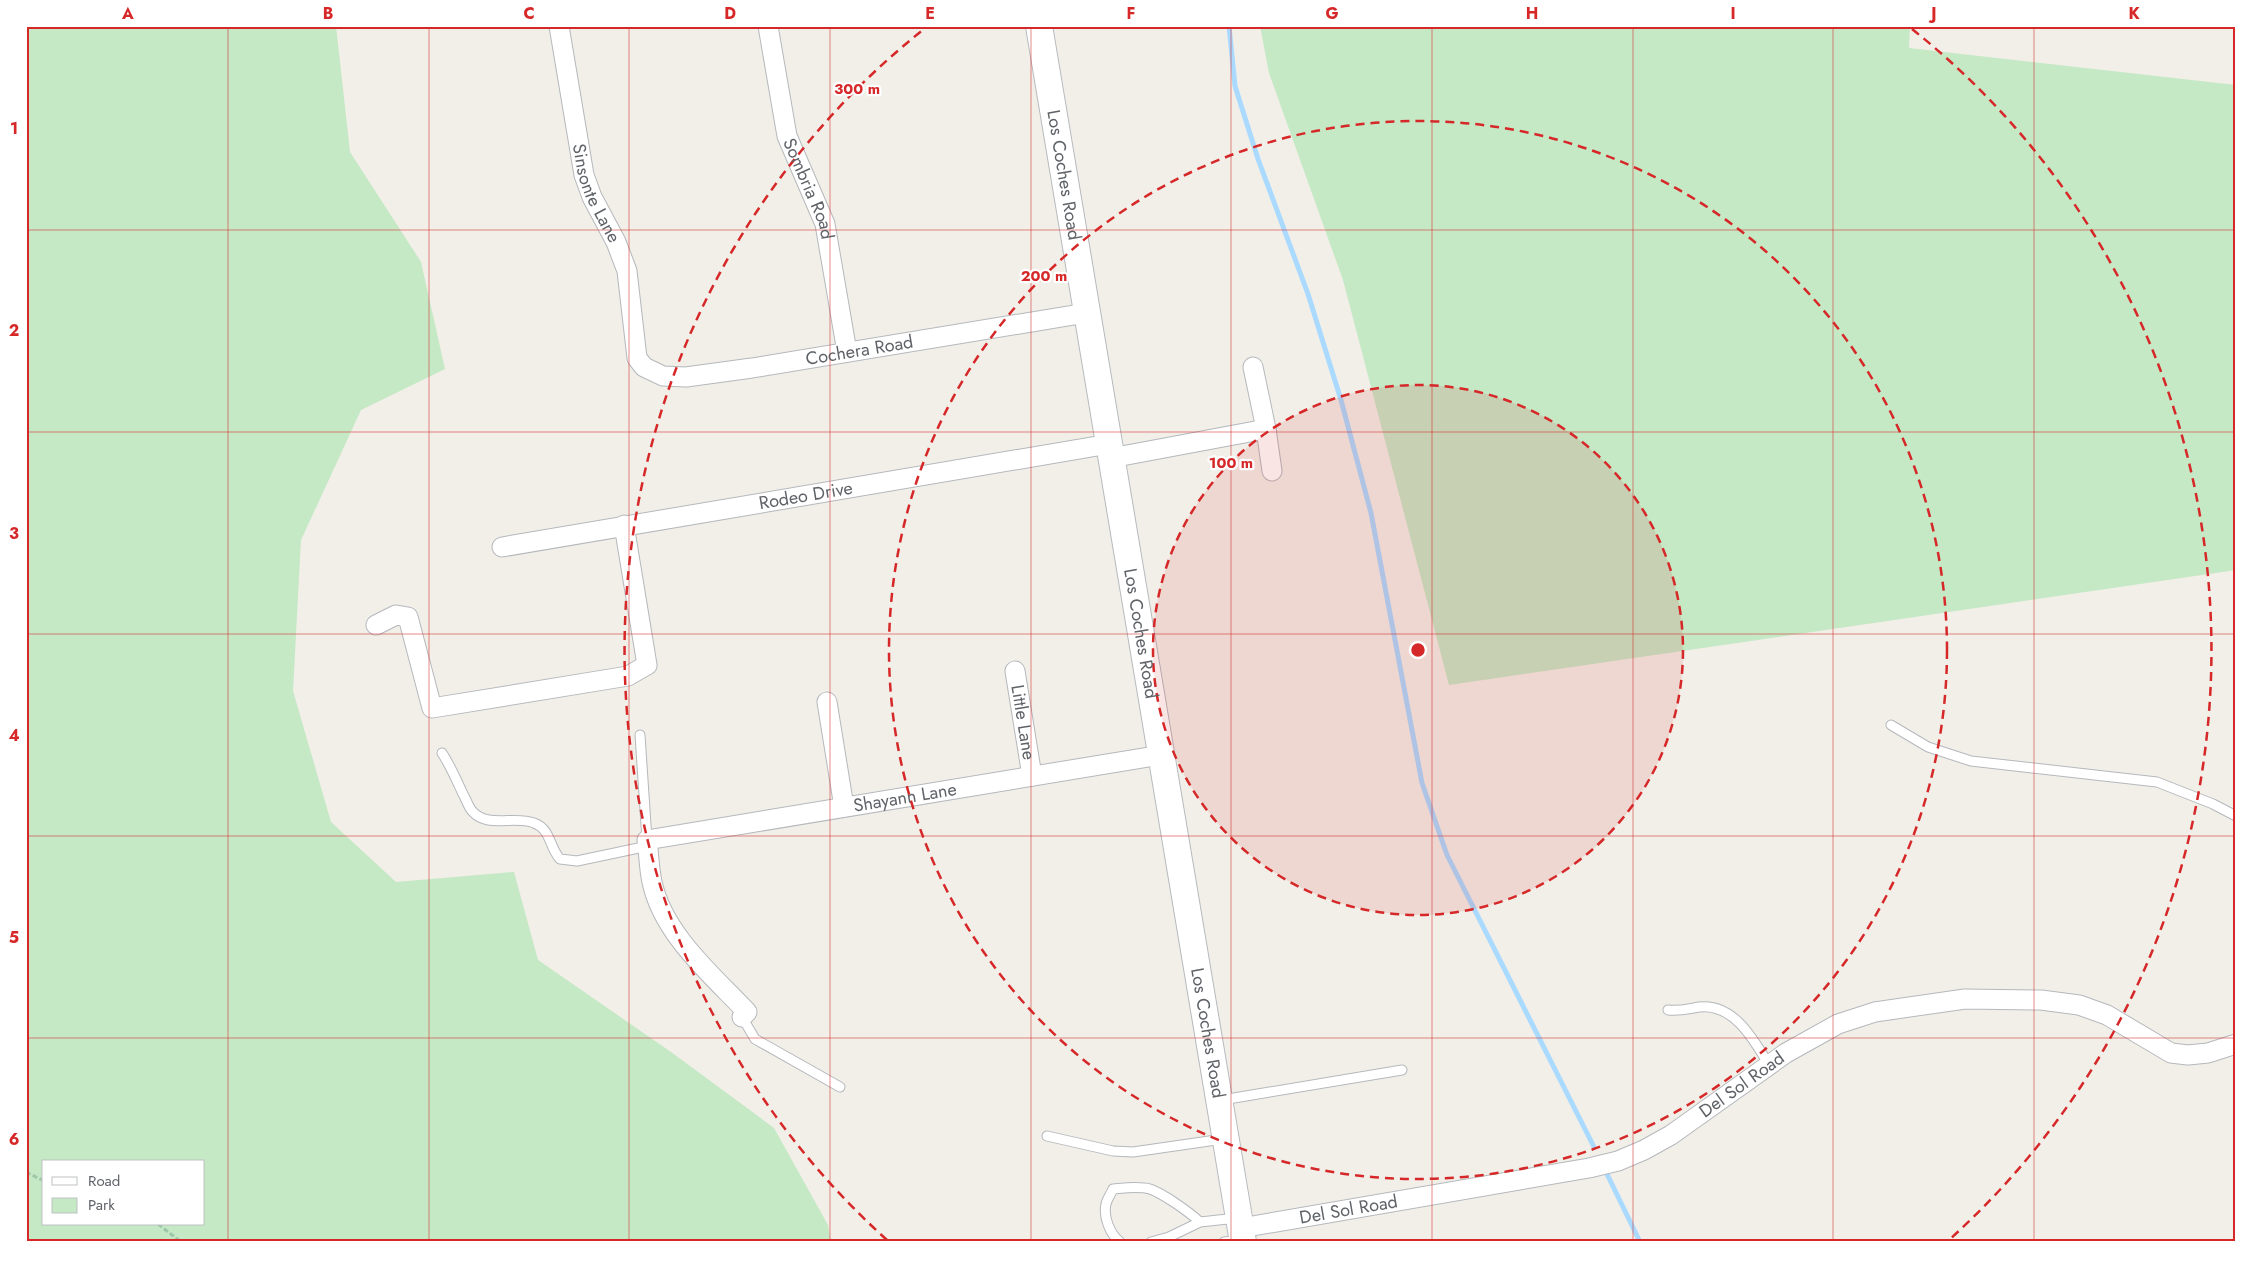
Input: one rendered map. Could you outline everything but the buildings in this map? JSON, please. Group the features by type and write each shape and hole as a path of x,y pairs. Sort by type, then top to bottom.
{"main road":[{"name":"Los Coches Road","path":"1039,26 1220,1100 1238,1234"}],"street":[{"name":"Sinsonte Lane","path":"559,26 581,162 587,186 616,242 625,266 629,282 637,358"},
{"name":"Sombria Road","path":"768,26 787,136 825,224 847,352"},
{"name":"Cochera Road","path":"637,358 650,371 678,378 752,368 1086,313"},
{"path":"1253,367 1266,429 1272,471"},
{"name":"Rodeo Drive","path":"502,547 624,525 1266,429"},
{"path":"376,626 396,615 408,617 432,708 628,676 647,665 624,525"},
{"name":"Little Lane","path":"1014,671 1032,776"},
{"path":"827,702 844,806"},
{"name":"Shayann Lane","path":"648,843 844,806 1161,756"},
{"path":"648,843 652,883 666,917 687,948 747,1012 742,1018"},
{"name":"Del Sol Road","path":"1238,1234 1618,1161 1671,1135 1769,1065 1812,1038 1856,1017 1917,1005 1965,999 2041,1000 2079,1005 2121,1021 2171,1053 2188,1055 2208,1053 2236,1044"}],"lane":[{"path":"1891,725 1928,748 1970,761 2157,782 2213,804 2236,816"},
{"path":"442,753 449,763 471,810 489,821 516,820 535,823 548,832 555,853 560,859 577,861 648,843 640,735"},
{"path":"1668,1010 1686,1011 1699,1007 1713,1008 1726,1014 1739,1022 1751,1036 1769,1065"},
{"path":"742,1018 755,1039 840,1087"},
{"path":"1220,1100 1402,1070"},
{"path":"1047,1136 1114,1152 1133,1152 1226,1138"},
{"path":"1120,1242 1115,1238 1106,1221 1106,1205 1113,1189 1133,1187 1150,1189 1187,1210 1200,1222 1238,1234"},
{"path":"1151,1242 1169,1237 1200,1222"}],"path":[{"path":"26,1172 42,1180"},
{"path":"161,1226 181,1242"}],"green space":[{"path":"26,26 336,26 350,152 421,262 445,369 361,410 301,540 293,691 331,822 396,882 514,872 538,960 671,1052 774,1128 828,1225 831,1242 26,1242"},
{"path":"1260,26 1910,26 1909,48 2236,85 2236,570 1449,685 1343,280 1269,73"}],"waterway":[{"path":"1229,26 1235,86 1258,159 1308,294 1341,400 1371,513 1422,783 1447,855 1594,1147"},
{"path":"1607,1174 1640,1242"}]}
